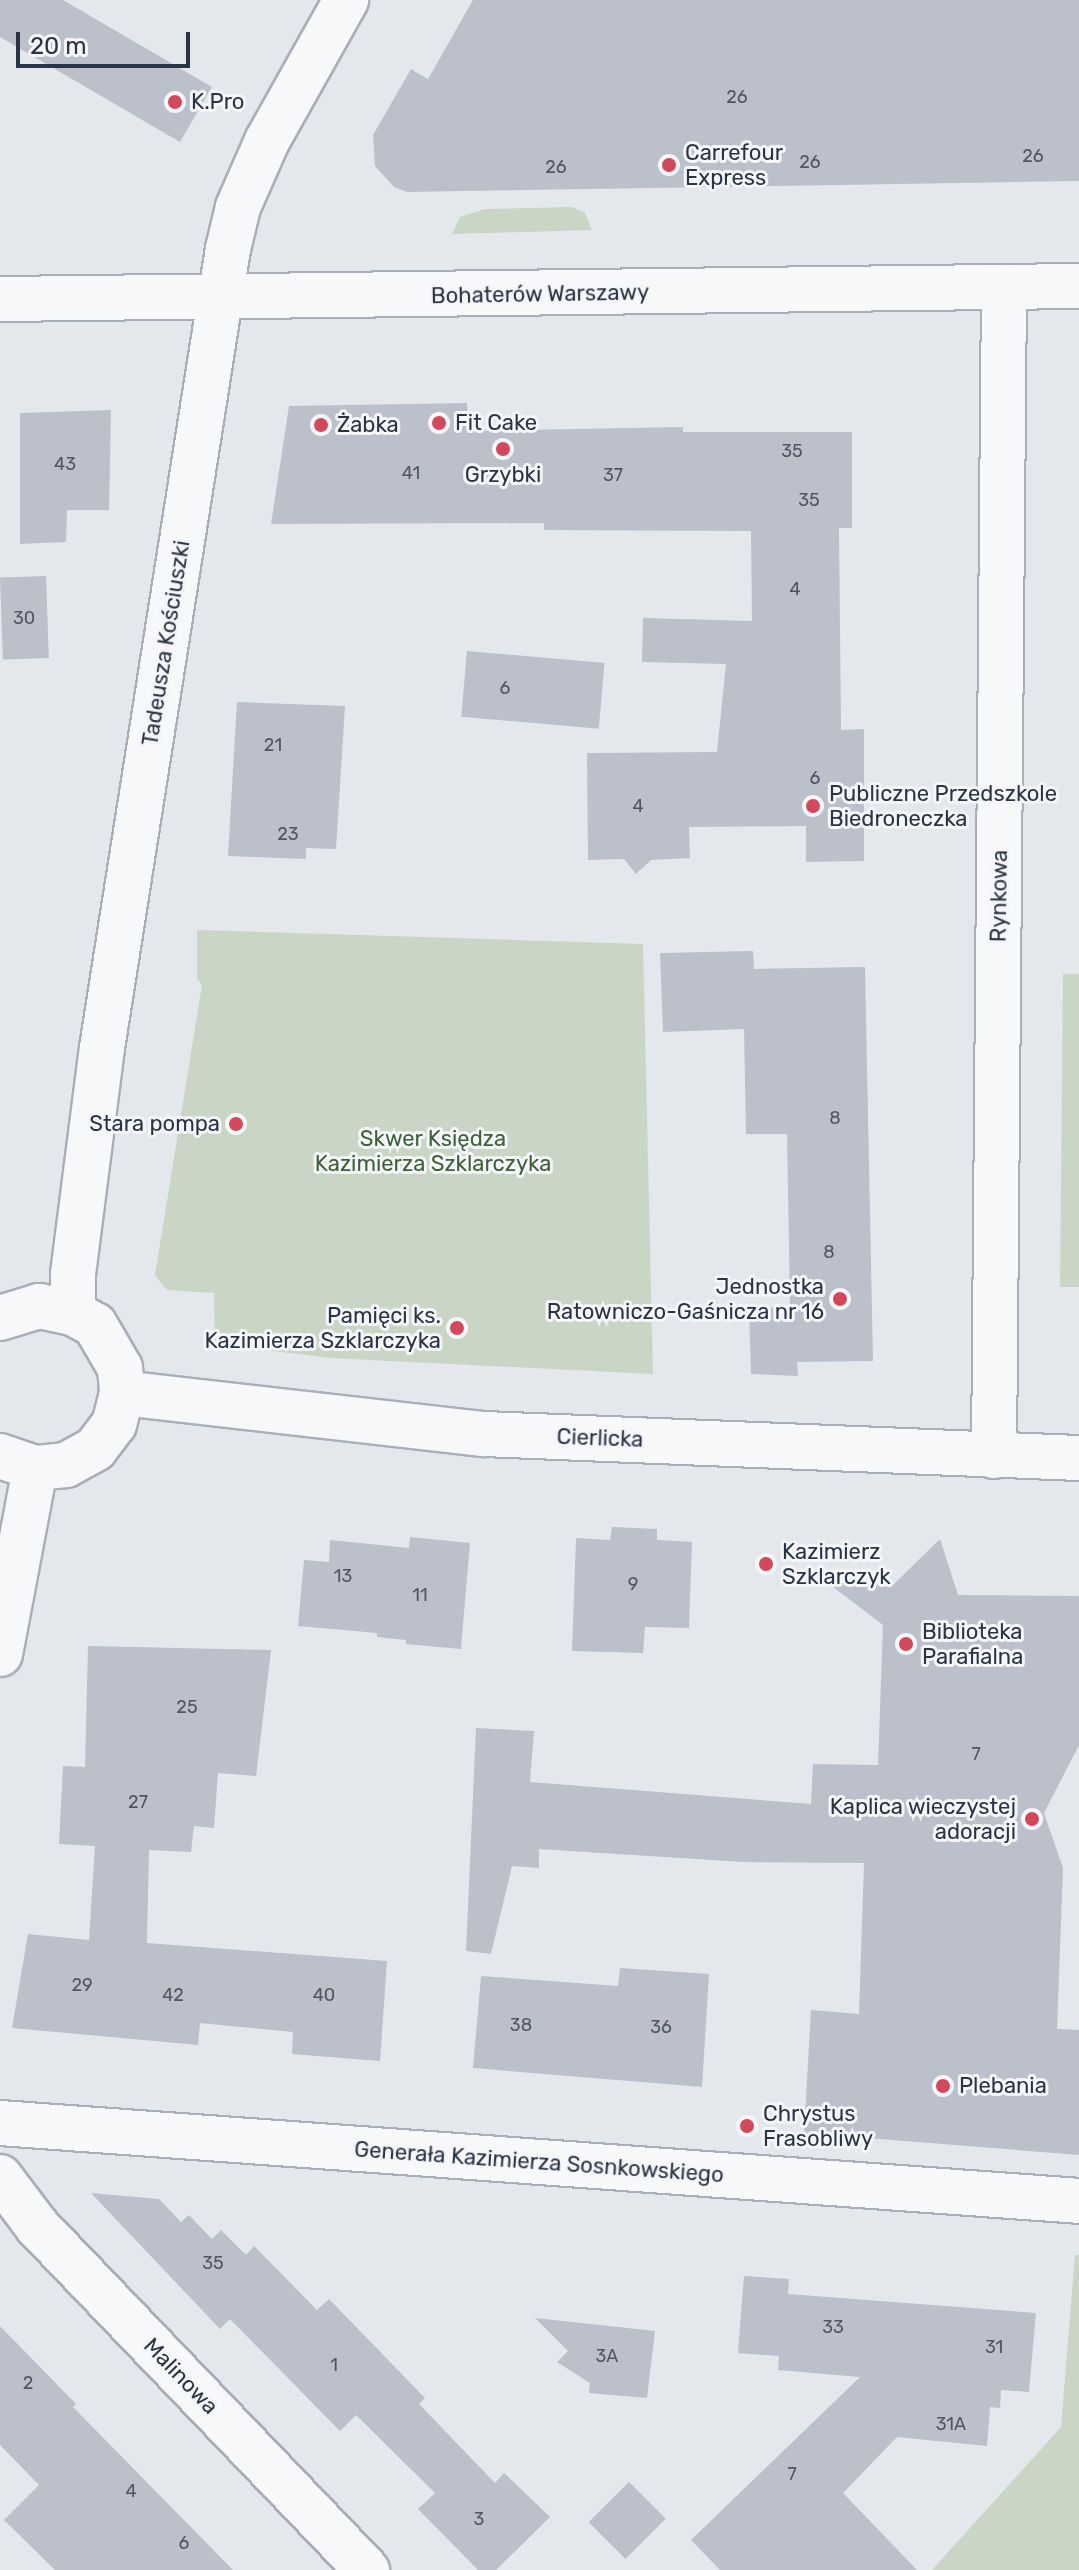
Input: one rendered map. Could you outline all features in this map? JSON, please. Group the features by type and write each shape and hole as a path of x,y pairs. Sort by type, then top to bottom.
{"street":[{"name":"Tadeusza Kościuszki","path":"73,1313 73,1274 104,1033 238,207 267,141 346,0"},
{"name":"Bohaterów Warszawy","path":"0,299 1079,286"},
{"name":"Rynkowa","path":"994,1456 1004,287"},
{"path":"0,1318 39,1306 73,1313 95,1325 111,1345 122,1393 114,1424 95,1449 66,1465 17,1462 0,1654"},
{"name":"Cierlicka","path":"122,1393 484,1434 1079,1458"},
{"name":"Generała Kazimierza Sosnkowskiego","path":"0,2123 1079,2201"},
{"name":"Malinowa","path":"0,2177 37,2226 367,2570"}],"green space":[{"path":"572,207 585,213 592,230 452,234 460,217 485,209"},
{"name":"Skwer Księdza Kazimierza Szklarczyka","path":"197,930 643,944 653,1374 331,1358 215,1344 214,1293 167,1290 155,1275 202,985 197,979"},
{"path":"1063,974 1079,974 1079,1287 1060,1287"},
{"path":"1075,2255 1079,2255 1079,2570 932,2570 1061,2427"}],"building":[{"path":"0,0 63,0 212,87 180,142 0,37"},
{"path":"473,0 1079,0 1079,181 407,192 394,187 375,166 373,135 411,69 428,79"},
{"path":"467,403 468,431 683,427 683,432 852,432 852,528 839,528 841,730 864,729 864,861 806,862 806,826 689,827 690,858 651,860 636,874 624,859 588,860 587,753 717,752 726,664 642,662 643,618 752,621 751,531 544,530 544,523 271,524 289,406"},
{"path":"111,410 109,510 67,510 66,542 20,544 20,413"},
{"path":"46,576 49,658 3,660 0,578"},
{"path":"467,651 604,663 599,729 461,717"},
{"path":"237,702 345,706 336,849 306,848 306,859 228,856"},
{"path":"753,951 754,969 865,967 873,1361 797,1362 798,1376 751,1374 749,1309 790,1307 787,1134 746,1134 744,1029 663,1032 660,953"},
{"path":"612,1527 657,1529 657,1540 692,1542 689,1628 645,1627 643,1653 572,1651 576,1538 610,1540"},
{"path":"410,1537 470,1543 461,1649 406,1644 406,1640 377,1637 377,1633 298,1626 304,1560 329,1562 330,1540 409,1548"},
{"path":"940,1539 958,1595 1079,1596 1079,1745 1044,1813 1063,1868 1057,2029 1079,2030 1079,2155 804,2133 811,2010 859,2014 864,1863 743,1862 539,1849 539,1868 512,1866 491,1954 466,1951 476,1728 534,1731 530,1782 811,1804 813,1764 878,1765 883,1625 824,1580 894,1584"},
{"path":"88,1646 271,1650 256,1776 218,1773 214,1828 194,1826 191,1852 149,1850 147,1943 387,1961 380,2061 292,2054 293,2032 200,2023 198,2045 12,2028 28,1934 89,1940 95,1846 59,1844 63,1766 85,1767"},
{"path":"620,1968 709,1974 702,2087 473,2068 481,1976 618,1986"},
{"path":"91,2193 159,2199 181,2222 189,2215 212,2239 221,2230 246,2255 254,2246 317,2310 329,2299 425,2398 419,2404 495,2483 504,2473 550,2517 496,2570 478,2570 418,2509 435,2493 356,2415 340,2431 230,2319 220,2329"},
{"path":"744,2276 789,2279 788,2294 1036,2313 1029,2392 1001,2390 1000,2408 990,2407 987,2446 897,2437 843,2493 917,2570 720,2570 691,2540 860,2377 778,2370 779,2356 738,2353"},
{"path":"535,2318 655,2331 647,2398 589,2393 590,2383 557,2362 568,2351"},
{"path":"0,2326 76,2404 73,2407 233,2570 55,2570 4,2520 39,2485 0,2445"},
{"path":"629,2482 666,2519 625,2559 589,2522"}],"place":[{"name":"K.Pro","path":"175,102"},
{"name":"Carrefour Express","path":"669,165"},
{"name":"Fit Cake","path":"439,423"},
{"name":"Żabka","path":"321,425"},
{"name":"Grzybki","path":"503,449"},
{"name":"Publiczne Przedszkole Biedroneczka","path":"813,806"},
{"name":"Stara pompa","path":"236,1124"},
{"name":"Jednostka Ratowniczo-Gaśnicza nr 16","path":"840,1299"},
{"name":"Pamięci ks. Kazimierza Szklarczyka","path":"457,1328"},
{"name":"Kazimierz Szklarczyk","path":"766,1564"},
{"name":"Biblioteka Parafialna","path":"906,1644"},
{"name":"Kaplica wieczystej adoracji","path":"1032,1819"},
{"name":"Plebania","path":"943,2086"},
{"name":"Chrystus Frasobliwy","path":"747,2126"}]}
